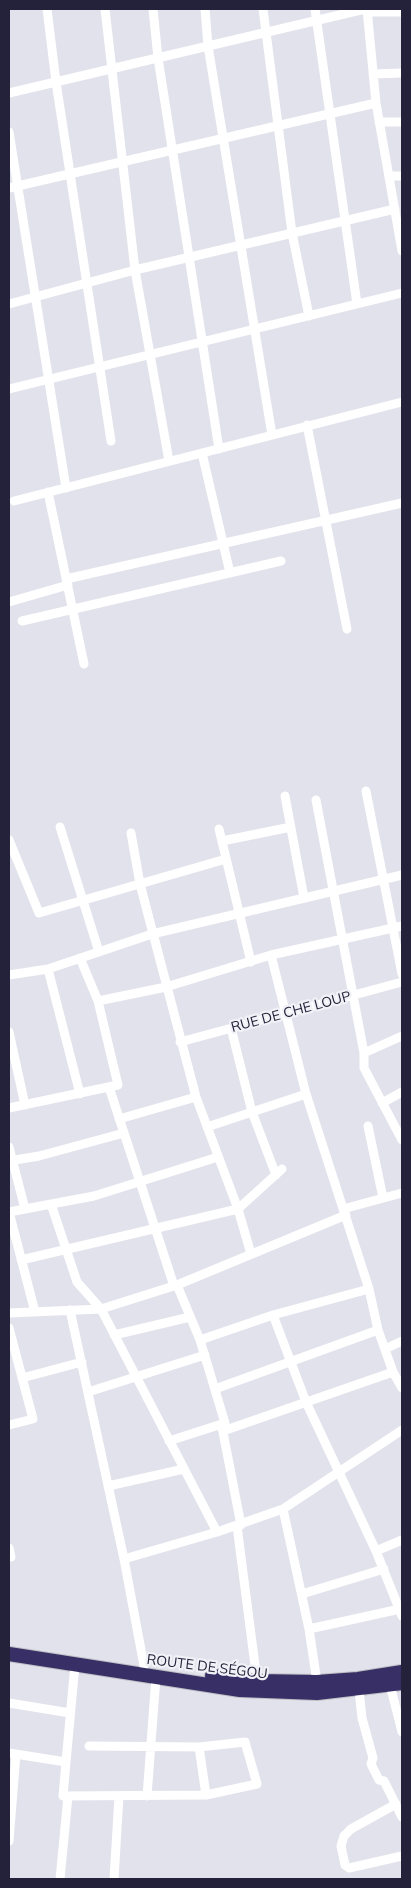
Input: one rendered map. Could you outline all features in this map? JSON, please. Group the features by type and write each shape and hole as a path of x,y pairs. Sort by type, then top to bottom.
{"highway":[{"name":"ROUTE DE SÉGOU","path":"9,1646 257,1681 317,1682 358,1679 402,1672"},
{"name":"ROUTE DE SÉGOU","path":"9,1654 240,1690 317,1693 359,1690 396,1684"}],"street":[{"path":"47,9 56,82 111,441"},
{"path":"105,9 136,270 169,461"},
{"path":"153,9 158,58 219,449"},
{"path":"205,9 208,46 272,435"},
{"path":"263,9 264,32 292,233 309,316"},
{"path":"315,9 357,304"},
{"path":"9,93 316,20 366,10 402,12"},
{"path":"366,10 376,103 395,209 400,224 402,252"},
{"path":"373,74 402,72"},
{"path":"13,187 376,103"},
{"path":"379,122 402,122"},
{"path":"9,132 13,187 35,297 66,488"},
{"path":"389,176 402,176"},
{"path":"9,304 136,270 395,209"},
{"path":"9,389 402,293"},
{"path":"14,501 402,402"},
{"path":"307,425 347,629"},
{"path":"202,453 230,573"},
{"path":"48,492 84,664"},
{"path":"9,602 67,582 402,503"},
{"path":"22,621 281,561"},
{"path":"366,791 383,880 398,927 402,974"},
{"path":"285,796 304,898"},
{"path":"316,800 364,1053 366,1073 382,1104 399,1127 402,1140"},
{"path":"60,827 99,952"},
{"path":"222,841 291,828"},
{"path":"219,829 250,962"},
{"path":"131,833 140,884 180,1042 196,1097 238,1208 251,1254"},
{"path":"9,840 39,913 226,859"},
{"path":"9,975 48,969 152,934 402,875"},
{"path":"98,1001 166,987 271,955 398,927"},
{"path":"271,955 306,1094 369,1289 378,1330 393,1372 402,1388"},
{"path":"9,1108 118,1085 98,1001 80,958"},
{"path":"48,969 80,1094"},
{"name":"RUE DE CHE LOUP","path":"180,1042 402,982"},
{"path":"21,1260 238,1208 279,1172 252,1112 231,1028"},
{"path":"9,1032 25,1105"},
{"path":"364,1053 402,1036"},
{"path":"109,1087 154,1228 175,1286 200,1340 225,1423 222,1428 239,1525 257,1681"},
{"path":"382,1104 402,1092"},
{"path":"207,1127 306,1094"},
{"path":"119,1120 196,1097"},
{"path":"368,1126 383,1198"},
{"path":"11,1161 39,1156 124,1133"},
{"path":"9,1147 11,1161 25,1208"},
{"path":"35,1312 9,1212 94,1196 218,1157"},
{"path":"9,1313 101,1309 175,1286 344,1212 383,1198 401,1196"},
{"path":"51,1204 77,1282 101,1309 217,1532"},
{"path":"200,1340 274,1315 369,1289"},
{"path":"70,1310 124,1559 144,1666"},
{"path":"274,1315 293,1362 306,1402 340,1471 400,1606 309,1629"},
{"path":"114,1335 190,1317"},
{"path":"9,1328 33,1419 9,1425"},
{"path":"215,1389 378,1330"},
{"path":"385,1349 402,1341"},
{"path":"88,1392 204,1355"},
{"path":"22,1378 82,1362"},
{"path":"170,1441 222,1428 393,1372"},
{"path":"124,1559 217,1532 283,1509 402,1430"},
{"path":"108,1486 184,1469"},
{"path":"283,1509 309,1629 317,1682"},
{"path":"376,1551 402,1540"},
{"path":"302,1594 384,1569"},
{"path":"75,1664 63,1796 206,1795 257,1784 245,1742 199,1747 89,1746"},
{"path":"147,1796 156,1677"},
{"path":"396,1684 402,1732"},
{"path":"359,1690 362,1718 373,1758 371,1764 379,1780 384,1781 402,1817"},
{"path":"9,1703 70,1713"},
{"path":"199,1747 206,1795"},
{"path":"9,1841 12,1754 66,1762"},
{"path":"60,1879 68,1796"},
{"path":"114,1879 119,1796"},
{"path":"396,1804 351,1829 344,1836 341,1846 345,1865 350,1868 402,1856"}]}
